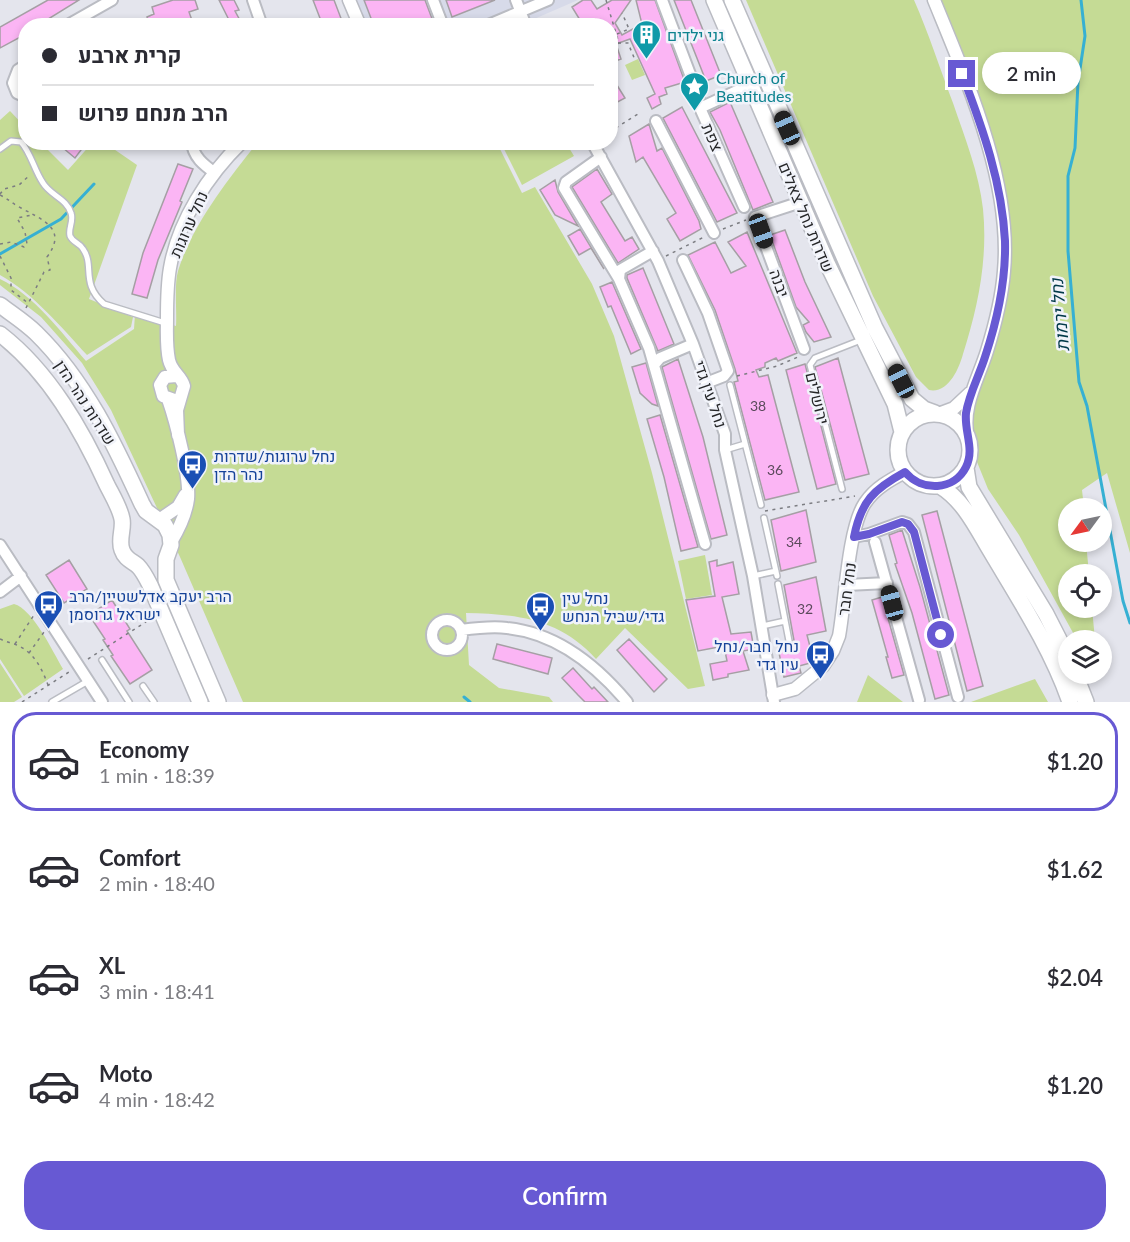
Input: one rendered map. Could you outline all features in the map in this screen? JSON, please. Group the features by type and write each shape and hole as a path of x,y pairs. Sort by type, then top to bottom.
{"main road":[{"name":"שדרות נחל צאלים","path":"714,0 801,202 863,340 895,404 902,432"},
{"name":"שדרות נחל צאלים","path":"732,0 875,328 912,399 924,409 936,414"},
{"name":"שדרות נהר הדן","path":"0,305 35,332 65,365 103,424 142,504 169,532 171,542"},
{"name":"שדרות נהר הדן","path":"0,334 18,348 46,379 92,453 122,518 123,552 146,577 200,702"},
{"path":"966,468 955,480 940,486 920,484 905,472 900,463 898,442 902,432 914,419 925,415 936,414 957,422 968,438 970,453 966,468 969,488 1058,637"},
{"path":"940,486 960,503 1010,583 1035,627 1070,702"},
{"path":"122,534 131,521 138,517 155,518"},
{"path":"171,542 166,559 168,586 218,702"},
{"path":"135,565 153,566 166,559"},
{"path":"1079,684 1086,702"}],"street":[{"path":"80,18 112,0"},
{"path":"253,0 259,18"},
{"path":"349,0 357,18"},
{"path":"433,0 440,18"},
{"path":"516,0 523,18"},
{"path":"505,18 548,0"},
{"path":"662,0 699,98"},
{"path":"934,0 987,146 999,188 1003,218 1005,245 1001,294 992,335 966,412 968,438"},
{"path":"18,70 13,83 18,94"},
{"name":"צפת","path":"741,89 700,108 744,207"},
{"path":"656,121 714,233"},
{"path":"194,150 202,164 215,173"},
{"name":"נחל ערוגות","path":"171,377 167,323 170,267 178,240 200,193 235,150"},
{"name":"נחל עין גדי","path":"597,150 653,251 693,344 725,434 725,450 753,576 774,699"},
{"path":"601,157 566,182 564,188 619,279 649,348 705,544"},
{"name":"יבנה","path":"801,202 755,217 805,351"},
{"path":"619,279 620,270 653,251"},
{"path":"683,260 708,313 728,371 724,376 706,383"},
{"path":"654,365 660,358 693,344"},
{"path":"171,542 185,511 187,488 174,398 184,386 182,381 171,377 161,381 160,389 163,396 174,398"},
{"path":"936,414 946,412 957,405 973,389"},
{"name":"נחל חבר","path":"774,699 795,689 823,666 833,651 839,636 854,537 865,503 883,484 905,472"},
{"path":"155,518 178,507 187,488"},
{"path":"854,537 902,522 908,524 914,532 958,697"},
{"path":"875,542 919,700"},
{"path":"0,545 102,702"},
{"path":"0,592 21,576"},
{"path":"847,585 887,583"},
{"path":"461,630 506,628 524,631 562,645 587,661 608,679 627,702"}],"lane":[{"path":"0,149 11,141 18,142"},
{"path":"26,150 43,183 67,206 71,213 71,238 84,249 91,286 98,298 104,304 167,323"},
{"name":"ירושלים","path":"842,489 810,365 815,358 863,340"},
{"path":"730,385 760,505"},
{"path":"725,450 745,444"},
{"path":"753,576 777,574 764,518"},
{"path":"778,584 790,646"},
{"path":"762,626 785,621"},
{"path":"102,660 129,702"},
{"path":"52,702 88,681"},
{"path":"143,686 154,702"}],"path":[{"path":"606,0 611,18"},
{"path":"618,33 629,29 622,13"},
{"path":"618,43 628,43 635,60"},
{"path":"618,126 638,114"},
{"path":"18,319 29,304 44,272 50,270 47,257 55,246 52,229 45,221 0,196 0,193 26,180 36,167"},
{"path":"0,244 11,242 24,247 27,244 25,232 17,218 33,215"},
{"path":"0,256 11,279 11,290 29,304"},
{"path":"735,376 777,366 805,351"},
{"path":"764,511 855,496 865,503"},
{"path":"15,645 40,606"},
{"path":"22,702 162,612"},
{"path":"29,653 51,623"},
{"path":"0,639 29,653 41,668 48,685"}],"shaded area":[{"path":"354,0 578,0 536,18 362,18"}],"green space":[{"path":"746,0 914,0 967,142 983,209 983,264 973,319 959,367 952,379 942,388 929,390 916,377 873,296"},
{"path":"937,0 1130,0 1130,553 1107,473 1082,490 1083,498 1058,498 1058,552 1087,552 1088,564 1058,564 1058,606 1019,535 988,489 975,457 975,438 969,409 975,389 1000,332 1008,280 1010,226 997,154"},
{"path":"638,59 645,75 632,80 625,65"},
{"path":"10,111 18,120 18,150 48,150 68,170 86,150 115,150 137,165 89,299 133,317 131,327 87,355 36,301 0,275 0,120"},
{"path":"251,150 500,150 522,193 535,187 592,284 614,336 652,473 705,686 688,689 625,628 596,659 568,635 537,621 503,615 466,613 469,665 499,688 549,697 553,702 243,702 180,557 111,410 82,363 41,317 0,285 0,279 36,305 86,361 134,329 135,314 176,326 177,277 184,254 202,220"},
{"path":"504,150 570,150 574,156 522,185"},
{"path":"705,555 712,595 686,599 678,561"},
{"path":"14,604 35,622 63,669 24,696 0,659 0,609"},
{"path":"1065,618 1093,618 1094,630 1071,630"},
{"path":"0,663 22,697 14,702 0,702"},
{"path":"868,675 903,702 857,702"},
{"path":"1035,679 1048,702 971,702"}],"building":[{"path":"48,0 79,0 50,18 18,18 18,38 0,48 0,27"},
{"path":"173,0 195,0 198,9 189,12 191,18 147,18 154,14 152,7"},
{"path":"219,0 234,0 239,10 235,11 239,18 228,18"},
{"path":"313,0 334,0 341,18 320,18"},
{"path":"364,0 425,0 432,18 371,18"},
{"path":"446,0 495,0 452,17"},
{"path":"583,0 591,0 597,9 612,0 631,0 618,19 579,18 572,7"},
{"path":"636,0 655,0 685,82 665,88 667,94 659,97 661,104 652,109 647,98 655,94 630,39 618,43 618,28 622,35 642,24"},
{"path":"674,0 691,0 721,75 706,81"},
{"path":"618,87 625,98 618,102"},
{"path":"730,102 773,202 753,210 720,130 710,112"},
{"path":"682,107 737,213 717,222 663,118"},
{"path":"649,124 657,151 662,148 699,221 701,229 680,241 667,219 676,213 643,157 636,162 629,136"},
{"path":"66,150 81,150 75,158"},
{"path":"178,164 193,169 180,201 182,202 158,260 147,298 132,294 143,253"},
{"path":"597,169 612,194 601,202 625,241 632,237 639,249 618,263 572,187"},
{"path":"555,180 558,192 578,226 555,215 540,190"},
{"path":"580,229 604,269 591,248 579,255 568,236"},
{"path":"785,230 805,282 831,337 814,342 806,332 803,325 809,322 796,307 770,235"},
{"path":"747,232 797,353 778,361 776,358 765,363 765,367 756,370 759,377 768,375 799,492 765,500 734,382 738,381 735,369 715,310 688,255 715,242 731,273 746,266 728,242"},
{"path":"643,268 674,344 658,351 627,278 627,275"},
{"path":"612,282 641,349 631,354 611,306 608,307 600,287"},
{"path":"838,358 869,474 845,480 815,367"},
{"path":"678,359 703,437 727,535 711,539 662,367"},
{"path":"646,363 658,406 652,404 640,393 632,367"},
{"path":"805,364 836,484 817,489 786,370"},
{"path":"660,415 698,547 681,551 664,477 647,419"},
{"path":"806,510 816,562 781,571 771,520"},
{"path":"937,511 983,686 967,691 922,515"},
{"path":"902,530 949,695 935,699 912,613 895,564 897,563 889,535"},
{"path":"69,560 87,589 64,603 46,575"},
{"path":"717,560 717,566 733,562 739,594 722,597 731,634 751,632 754,649 743,651 749,670 713,680 710,664 727,661 724,646 698,651 686,600 715,596 709,562"},
{"path":"816,577 826,631 807,635 814,662 799,666 801,673 784,677 777,643 784,642 789,651 795,646 784,585"},
{"path":"882,597 904,675 892,678 872,600"},
{"path":"112,600 130,629 127,631 152,670 130,684 111,656 113,655 103,640 105,639 89,615"},
{"path":"629,639 667,679 654,692 617,650"},
{"path":"497,644 552,658 548,674 493,659"},
{"path":"573,668 592,689 594,687 608,702 585,702 562,678"}],"waterway":[{"name":"נחל ירמות","path":"1081,0 1085,36 1078,82 1075,148 1068,176 1068,251 1079,382 1087,406 1123,601 1130,623"},
{"path":"0,254 61,219 94,184"},
{"path":"464,697 470,702"}],"place":[{"name":"גני ילדים","path":"646,60"},
{"name":"Church of Beatitudes","path":"695,112"},
{"name":"נחל ערוגות/שדרות נהר הדן","path":"193,490"},
{"name":"הרב יעקב אדלשטיין/הרב ישראל גרוסמן","path":"48,630"},
{"name":"נחל עין גדי/שביל הנחש","path":"541,632"},
{"name":"נחל חבר/נחל עין גדי","path":"820,680"}],"route":[{"path":"941,635 914,532 908,524 902,522 854,537 862,508 883,484 905,472 916,482 925,485 945,485 955,480 963,472 969,458 966,412 992,335 1001,294 1005,245 999,188 978,116 962,74"}]}
